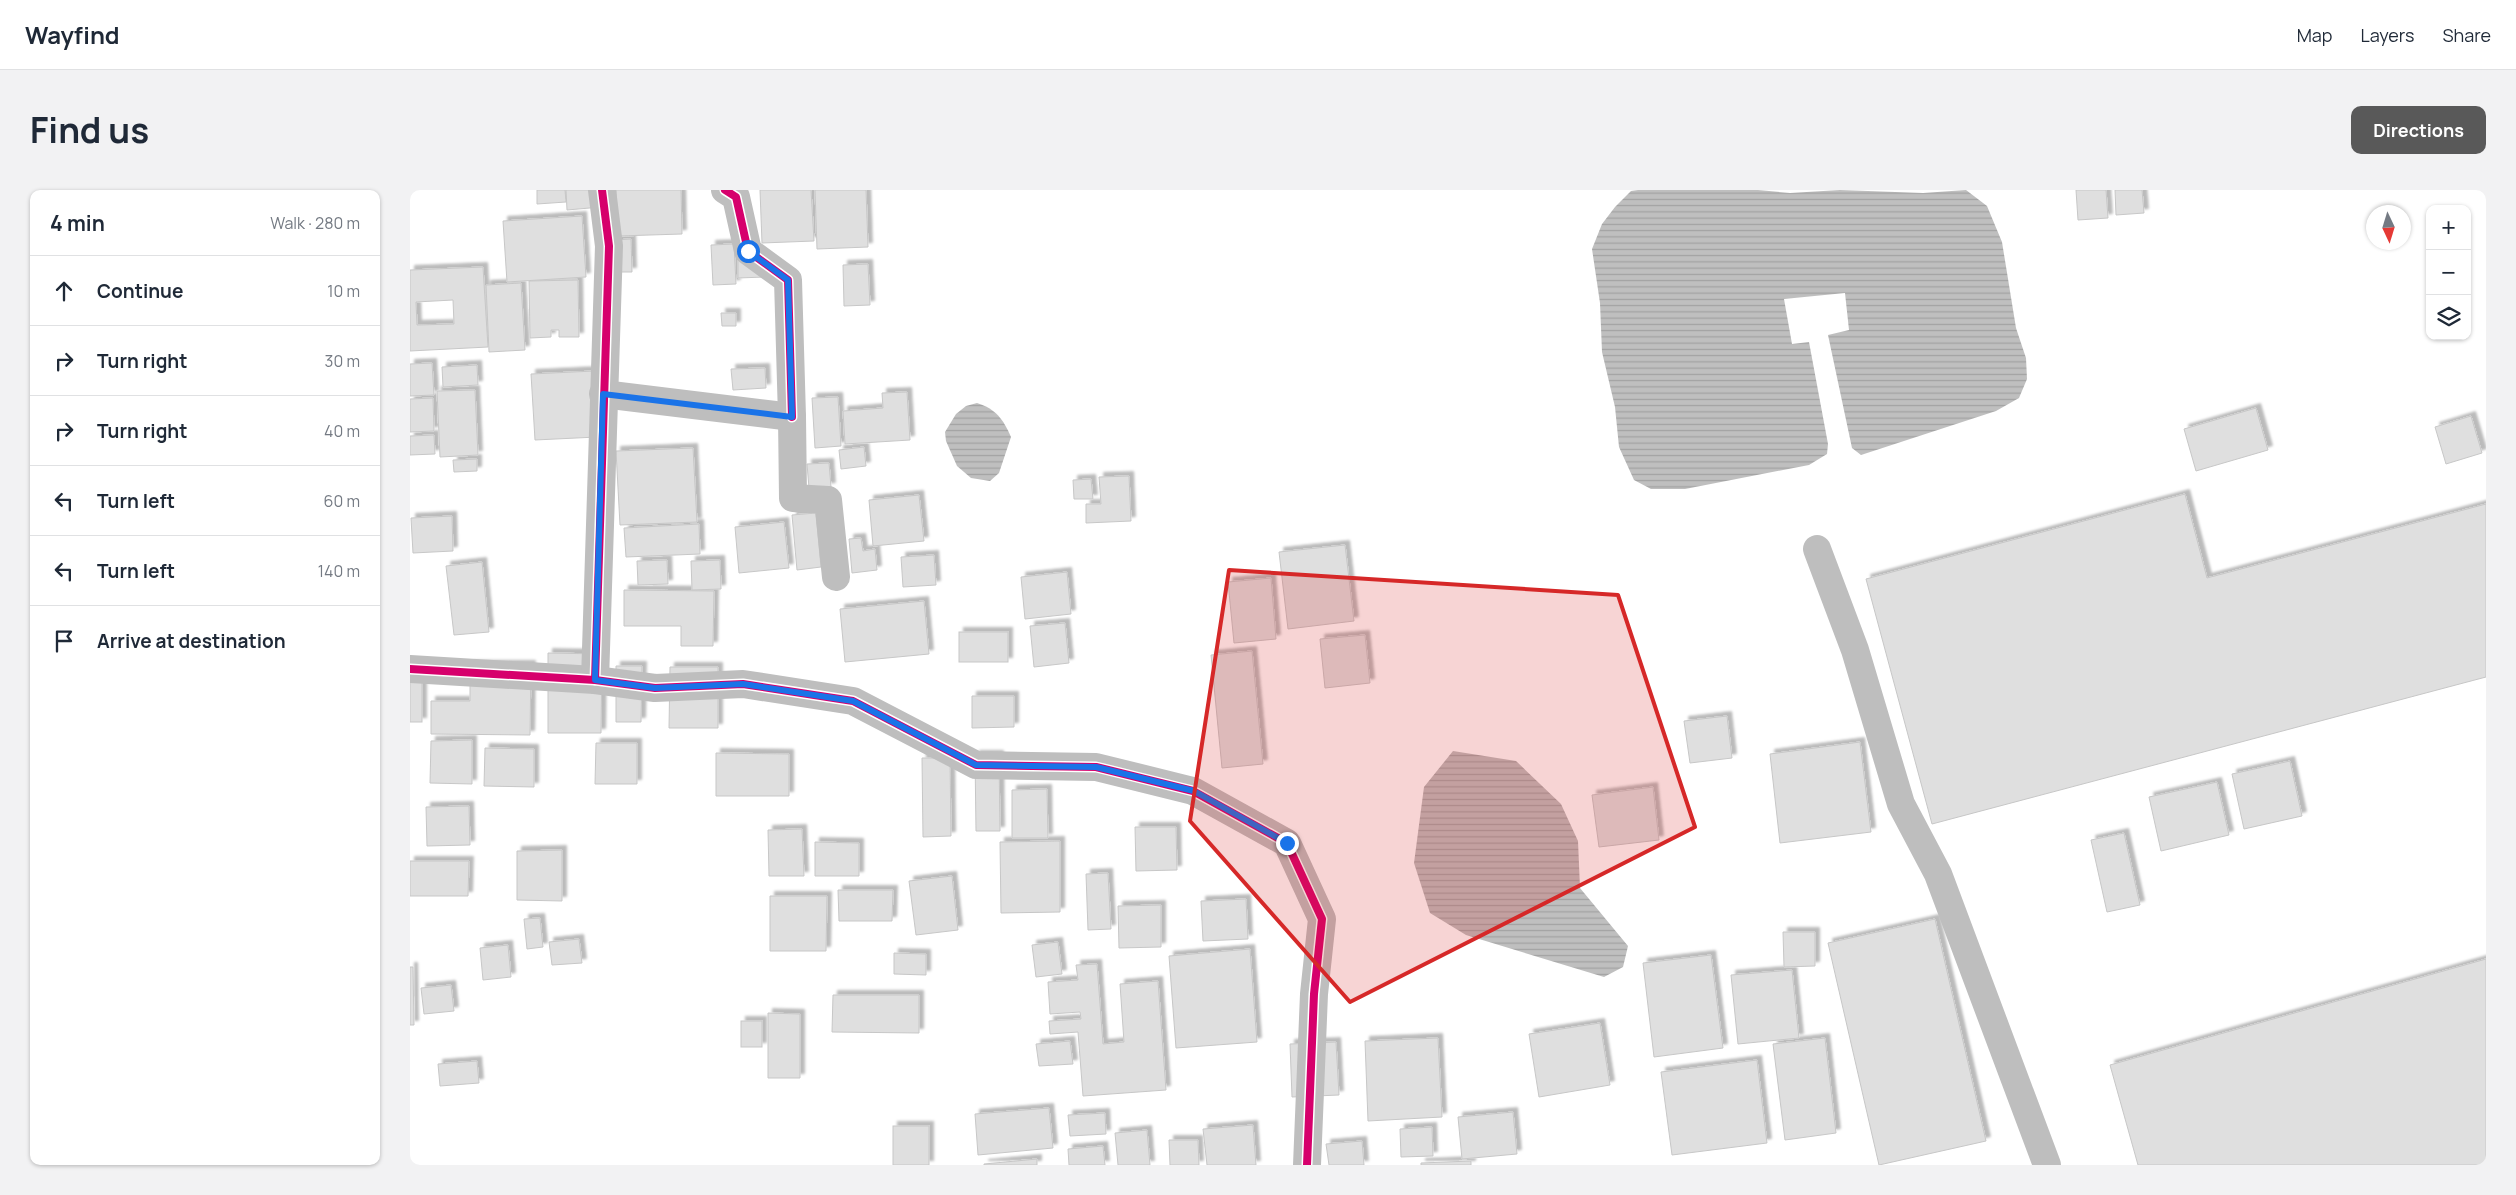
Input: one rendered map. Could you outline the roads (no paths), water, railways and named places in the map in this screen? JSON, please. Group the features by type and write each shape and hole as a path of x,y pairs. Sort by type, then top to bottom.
{"street":[{"path":"595,680 609,246 602,190"},
{"path":"725,190 736,197 748,251 788,280 793,498 828,500 836,577"},
{"path":"603,394 792,417"},
{"path":"1817,549 1855,650 1901,804 1938,874 2047,1165"},
{"path":"410,669 595,680 655,688 743,684 853,701 976,765 1096,767 1194,791 1287,843 1322,919 1314,994 1307,1165"}]}
